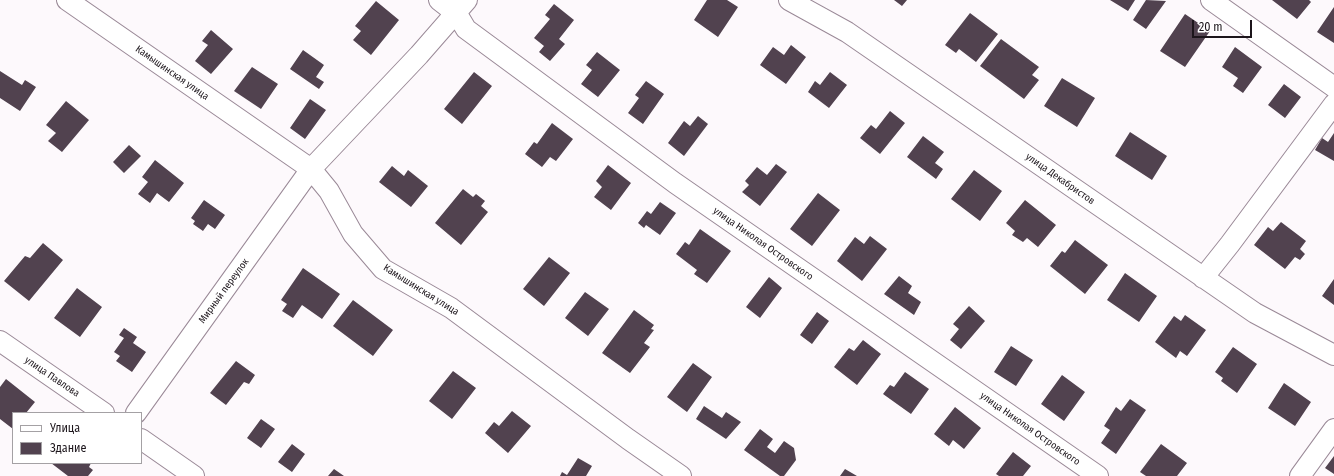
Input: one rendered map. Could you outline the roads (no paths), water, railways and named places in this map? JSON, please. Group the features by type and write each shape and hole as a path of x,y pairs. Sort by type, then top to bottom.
{"street":[{"name":"Камышинская улица","path":"67,0 312,169 329,191 353,234 383,269 450,308 628,439 681,476"},
{"name":"улица Николая Островского","path":"439,0 462,7 466,29 675,183 1098,476"},
{"name":"улица Декабристов","path":"789,0 847,32 1255,313 1334,355"},
{"path":"1211,0 1334,87"},
{"name":"Мирный переулок","path":"137,412 312,169 462,7"},
{"path":"1203,278 1334,104"},
{"name":"улица Павлова","path":"0,342 103,412"},
{"path":"1300,476 1334,429"},
{"path":"142,440 194,476"}]}
